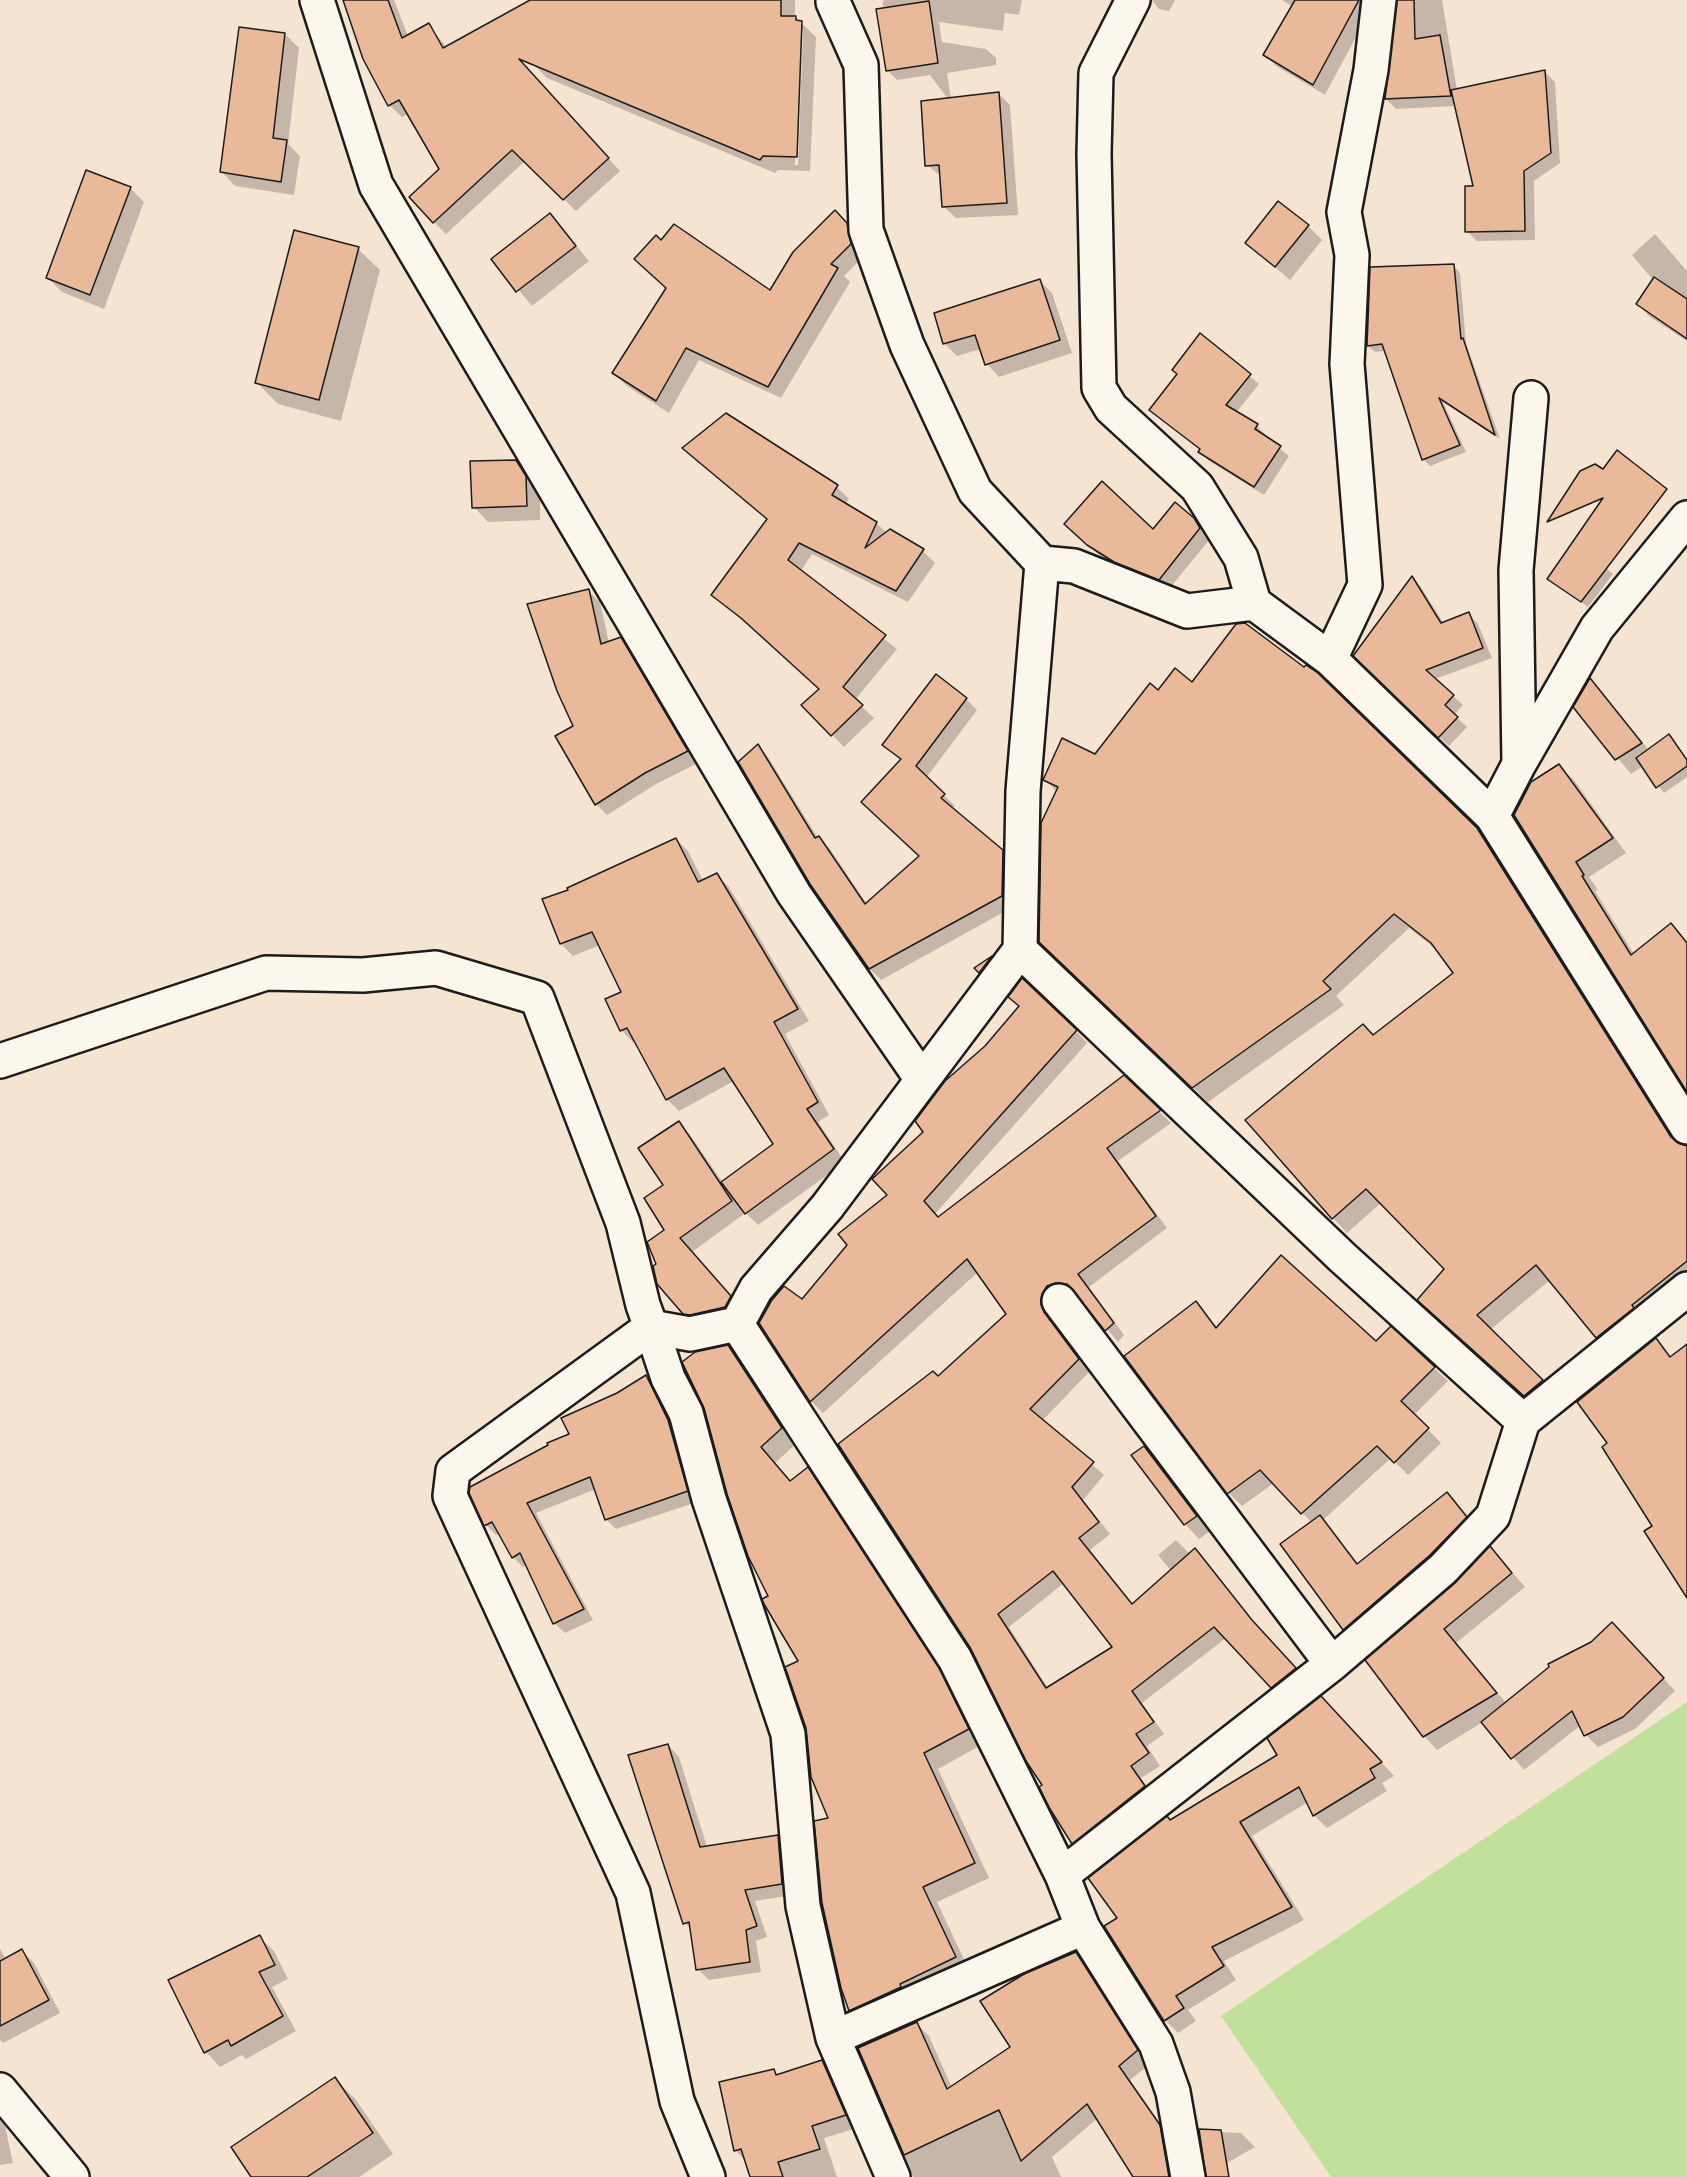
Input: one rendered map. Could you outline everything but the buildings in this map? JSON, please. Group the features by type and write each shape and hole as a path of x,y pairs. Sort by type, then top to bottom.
{"street":[{"path":"317,0 376,186 794,894 921,1078"},
{"path":"1134,0 1096,73 1094,154 1099,388 1111,408 1197,487 1241,558 1254,603 1330,659 1492,816 1687,1127"},
{"path":"1330,659 1365,585 1347,364 1352,255 1344,212 1371,70 1380,0"},
{"path":"833,2 861,65 866,230 907,345 975,491 1042,563 1074,566 1187,611 1254,603"},
{"path":"1519,764 1516,570 1531,398"},
{"path":"1492,816 1597,628 1687,518"},
{"path":"708,2177 677,2101 633,1893 450,1496 453,1471 651,1327 690,1335 737,1324 756,1289 826,1207 921,1078 1020,950 1023,791 1042,563"},
{"path":"1020,950 1343,1258 1523,1421"},
{"path":"0,1061 266,973 363,975 436,968 537,998 623,1224 643,1305 668,1378 686,1413 709,1499 788,1734 803,1906 833,2038 893,2177"},
{"path":"1062,1875 1332,1664 1443,1569 1493,1516 1523,1421 1687,1289"},
{"path":"1059,1301 1332,1664"},
{"path":"737,1324 955,1659 1062,1875 1083,1928 1156,2044 1173,2092 1188,2177"},
{"path":"833,2038 1083,1928"},
{"path":"0,2090 72,2177"}],"green space":[{"path":"1687,1702 1687,2177 1331,2177 1221,2016"}]}
